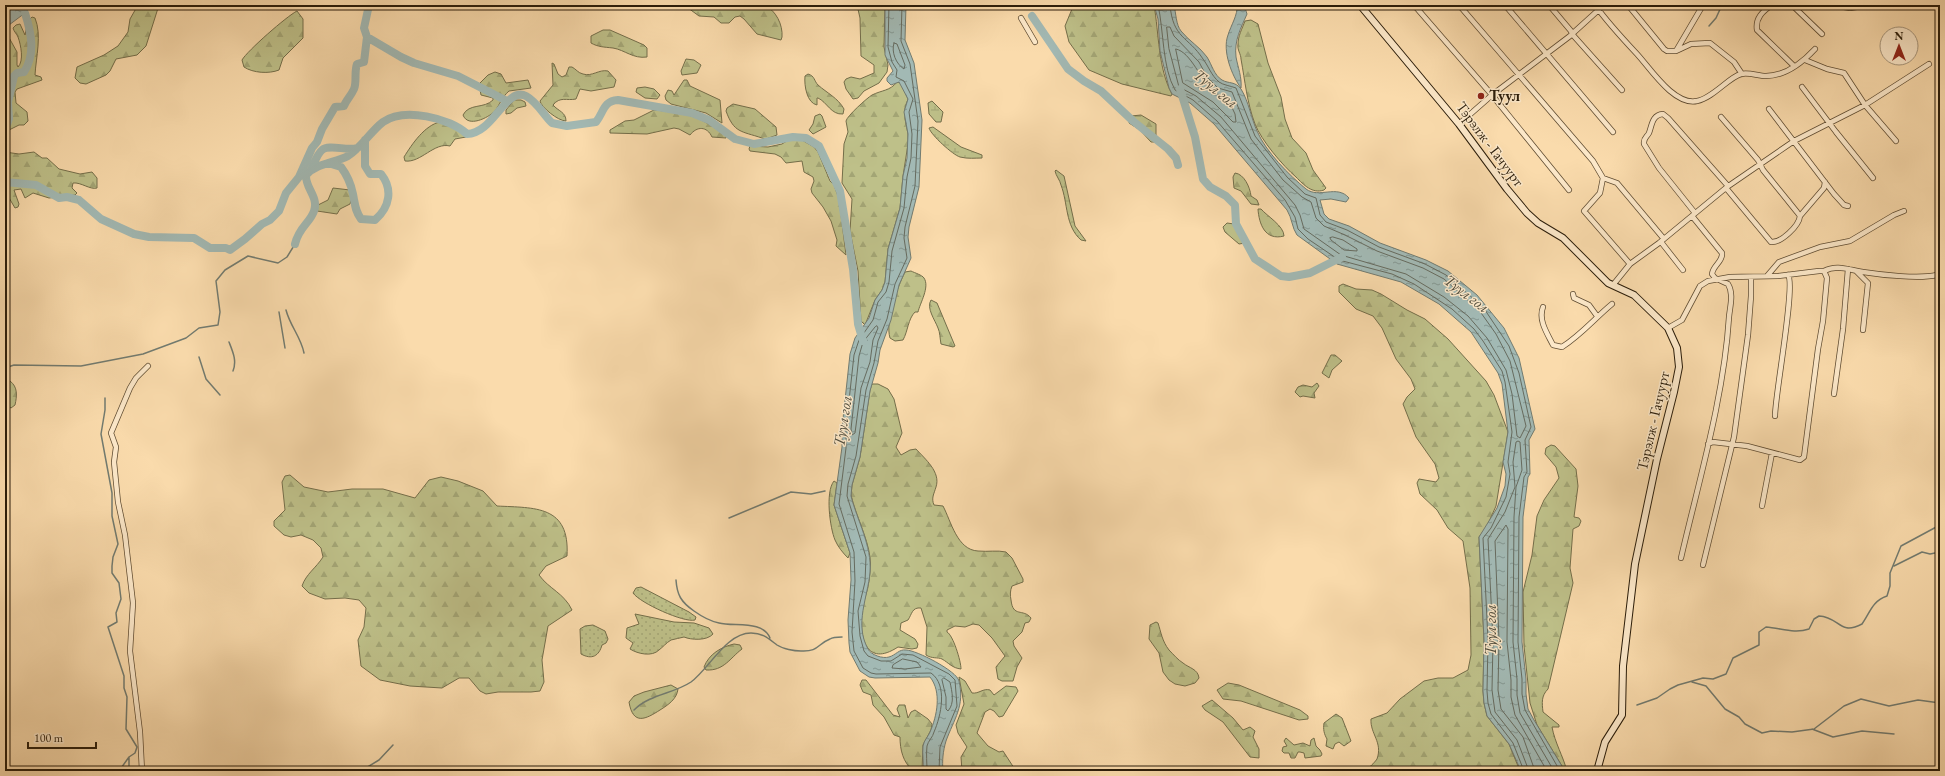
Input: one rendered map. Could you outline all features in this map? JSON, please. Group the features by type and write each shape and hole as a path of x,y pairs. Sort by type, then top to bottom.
{"main road":[{"name":"Тэрэлж - Гачуурт","path":"1360,5 1459,124 1507,189 1527,213 1538,223 1563,238 1605,280 1612,285 1631,293 1668,328 1678,353 1677,377 1657,460 1635,564 1623,666 1622,715 1605,742 1597,771"}],"street":[{"path":"1414,5 1492,95 1569,190"},
{"path":"1459,5 1593,161 1603,178 1617,183 1662,240 1683,270"},
{"path":"1505,5 1613,132"},
{"path":"1549,5 1572,34 1622,90"},
{"path":"1595,5 1649,70 1665,86 1681,98 1688,100 1697,101 1718,90 1742,74 1766,76 1781,74 1805,60 1815,49"},
{"path":"1459,124 1492,95 1548,55 1604,5"},
{"path":"1628,5 1667,51 1676,51 1691,44 1710,43 1734,62 1742,74"},
{"path":"1676,51 1703,5"},
{"path":"1772,5 1761,14 1758,20 1757,30 1794,66"},
{"path":"1792,5 1822,34"},
{"path":"1832,5 1850,8 1870,5"},
{"path":"1021,18 1035,42"},
{"path":"1805,60 1827,69 1844,73 1865,105 1896,141"},
{"path":"1612,285 1630,264 1727,187 1794,142 1865,105 1929,64"},
{"path":"1802,87 1873,178"},
{"path":"1769,109 1840,201 1848,206"},
{"path":"1681,558 1708,444 1725,361 1731,295 1728,284 1713,276 1712,270 1722,259 1722,253 1659,168 1643,140 1649,132 1650,125 1659,115 1664,114 1727,187 1771,242 1780,240 1799,221 1800,216 1824,188 1825,182"},
{"path":"1721,117 1800,216"},
{"path":"1603,178 1600,193 1584,211 1630,264"},
{"path":"1767,276 1779,262 1820,247 1850,241 1894,215 1904,211"},
{"path":"1668,328 1682,320 1700,286 1708,281 1788,275 1824,271 1836,268 1914,277 1937,275"},
{"path":"1834,394 1843,329 1848,269"},
{"path":"1854,270 1867,279 1868,283 1863,330"},
{"path":"1708,444 1713,442 1747,446 1800,460 1804,457 1823,321 1827,278 1824,271"},
{"path":"1775,416 1790,300 1791,282 1788,275"},
{"path":"1703,564 1732,444 1748,335 1752,296 1751,277"},
{"path":"1573,294 1574,298 1589,305 1597,316"},
{"path":"1543,307 1541,313 1543,324 1553,344 1557,347 1562,347 1580,334 1597,316 1612,304"},
{"path":"142,771 140,732 130,651 133,603 125,535 118,502 114,462 116,446 111,433 130,388 136,378 148,366"},
{"path":"1762,506 1772,453"}],"green space":[{"path":"138,5 159,5 146,46 137,55 116,59 110,71 106,75 86,84 80,83 75,78 77,67 104,55 118,46 128,32 130,19"},
{"path":"684,5 764,5 772,10 778,18 782,32 781,40 757,34 740,16 735,17 729,23 721,23 714,17 699,16"},
{"path":"857,5 885,5 884,47 888,65 887,72 879,83 864,91 858,98 853,99 846,89 844,82 846,79 851,77 860,79 874,73 874,65 861,56 860,18"},
{"path":"1067,5 1154,5 1161,62 1167,84 1172,94 1171,96 1122,84 1089,70 1069,42 1065,26 1072,9"},
{"path":"297,11 303,19 303,38 283,58 279,70 261,72 252,71 244,67 242,60 251,49"},
{"path":"32,17 35,18 38,32 35,75 41,77 42,80 17,89 15,92 16,103 27,112 28,121 24,125 19,125 5,132 5,34 7,34 17,52 18,67 21,61 21,48 18,37 13,28 20,24 25,35 28,21"},
{"path":"1251,20 1258,24 1268,63 1281,97 1285,119 1292,138 1306,153 1313,170 1326,188 1324,190 1312,190 1302,183 1279,160 1267,145 1255,124 1248,100 1238,46 1239,35 1245,21"},
{"path":"603,30 610,30 644,45 647,48 647,57 633,56 617,49 591,43 591,36"},
{"path":"686,59 694,60 701,65 697,73 682,75 681,71"},
{"path":"552,63 554,64 558,74 562,77 566,75 569,67 572,67 580,73 586,75 608,71 616,80 614,87 591,91 580,89 576,99 561,100 556,102 553,105 565,116 566,121 559,119 543,107 540,101 553,85"},
{"path":"495,72 501,74 506,83 528,80 531,88 509,91 495,111 483,119 469,121 463,115 466,111 473,107 489,103 493,100 493,98 481,95 479,84 488,75"},
{"path":"808,74 813,77 818,85 839,102 844,109 843,114 835,112 818,98 817,105 811,101 807,94 805,84 805,76"},
{"path":"684,80 687,80 690,86 720,100 722,123 706,113 671,104 666,100 665,96 668,90 672,91 674,95"},
{"path":"897,82 901,83 908,99 905,108 905,119 908,144 900,208 888,249 885,282 882,290 875,300 865,325 861,321 858,271 850,231 852,199 842,183 844,144 848,132 846,121 853,111 869,97 889,89"},
{"path":"645,87 654,89 660,95 657,99 645,98 636,92 637,88"},
{"path":"514,100 521,100 525,102 526,106 517,108 511,113 506,114 506,110"},
{"path":"932,101 943,112 941,122 936,122 929,114 928,103"},
{"path":"733,104 755,109 776,127 777,135 766,139 739,130 732,124 726,111 727,108"},
{"path":"654,110 676,112 700,119 726,136 726,138 712,137 710,133 702,128 696,130 690,135 674,128 647,134 610,133 610,130 625,121 634,120"},
{"path":"820,114 826,127 813,134 809,130 813,124 815,116"},
{"path":"1141,115 1156,124 1156,142 1151,142 1140,130 1129,123 1131,116"},
{"path":"440,122 452,125 459,129 465,134 466,137 455,139 450,146 438,147 417,159 405,161 404,157 419,136 429,127"},
{"path":"933,127 961,147 982,155 982,158 960,157 938,140 929,128"},
{"path":"792,139 800,139 814,147 818,152 830,181 834,185 839,199 846,255 836,246 837,240 831,221 823,207 812,193 811,189 814,181 813,177 804,172 802,161 786,163 781,157 775,154 750,151 749,149 750,146 768,147 782,144"},
{"path":"5,152 19,154 34,152 42,158 47,158 59,169 80,174 92,172 97,178 97,188 91,188 73,183 72,188 77,193 75,195 49,198 33,193 25,198 21,189 14,190 19,204 18,207 15,208 5,191"},
{"path":"1056,170 1064,176 1075,226 1086,241 1081,240 1072,228 1069,221 1063,192 1055,171"},
{"path":"1235,173 1244,178 1251,196 1257,200 1259,205 1251,204 1241,191 1234,188 1233,177"},
{"path":"333,188 350,190 352,197 350,204 340,209 337,214 317,211 316,206 328,200"},
{"path":"1258,209 1261,209 1278,225 1284,236 1272,236 1264,230"},
{"path":"1227,223 1234,224 1245,243 1239,244 1225,232 1223,227"},
{"path":"911,271 924,278 926,286 918,312 915,312 911,318 903,340 895,341 890,338 890,314 895,295 905,272"},
{"path":"1343,284 1356,289 1372,290 1381,294 1425,319 1448,339 1486,381 1494,395 1508,432 1496,506 1487,526 1479,537 1484,640 1483,691 1487,716 1509,744 1520,771 1367,771 1377,759 1378,753 1371,719 1387,713 1400,699 1424,681 1438,678 1453,678 1468,670 1471,655 1470,588 1463,541 1448,528 1437,510 1420,494 1417,483 1419,479 1436,482 1439,478 1435,464 1416,437 1403,404 1407,397 1415,389 1411,379 1396,359 1382,328 1373,316 1356,309 1339,292 1339,286"},
{"path":"931,300 937,303 955,346 953,347 941,344 939,330 930,310"},
{"path":"1331,355 1335,355 1342,361 1332,370 1329,378 1322,373"},
{"path":"10,381 16,389 15,405 11,408 6,405 7,399 5,382"},
{"path":"1317,383 1319,386 1314,393 1315,398 1300,397 1295,392 1298,387 1303,385 1312,387"},
{"path":"872,384 878,384 888,389 894,399 902,433 896,447 901,455 910,450 916,449 928,461 934,471 937,481 933,503 934,505 943,506 952,527 960,540 965,546 978,551 1006,552 1012,558 1023,579 1023,582 1012,586 1010,595 1012,606 1016,611 1028,615 1031,618 1029,622 1025,623 1022,632 1013,641 1014,646 1022,658 1017,667 1013,681 1002,681 998,679 996,667 1005,656 992,638 979,625 973,624 965,627 955,626 947,630 952,638 960,660 961,669 942,659 926,655 927,627 921,608 914,610 908,620 901,623 900,630 915,639 918,644 917,648 912,649 898,647 887,653 878,654 872,652 867,647 862,631 861,621 869,581 870,557 851,495 852,485 860,457"},
{"path":"1551,445 1555,446 1576,469 1578,486 1574,517 1579,518 1581,521 1579,526 1573,529 1570,568 1573,583 1548,689 1544,694 1542,703 1543,712 1559,725 1559,727 1552,727 1567,771 1565,771 1537,725 1530,703 1524,646 1523,592 1532,555 1537,516 1544,500 1559,478 1556,467 1545,454 1546,448"},
{"path":"290,475 304,487 328,492 352,489 383,489 415,498 429,480 441,477 458,481 483,491 497,506 537,509 556,518 563,527 566,539 567,556 546,566 539,575 565,599 572,610 548,626 542,660 544,682 540,691 498,692 486,694 480,691 469,678 459,678 442,688 410,686 380,680 361,666 358,640 364,627 366,608 359,600 345,598 325,599 309,593 302,586 306,578 323,557 321,548 313,540 301,535 291,537 284,535 274,526 274,521 285,510 282,482 285,476"},
{"path":"834,481 837,483 834,505 850,553 848,558 836,543 831,527 829,501 831,486"},
{"path":"641,587 689,612 696,617 695,620 689,620 672,615 644,602 633,593 636,588"},
{"path":"635,614 674,622 694,623 709,628 713,634 703,639 691,639 684,637 671,640 653,654 637,652 630,649 633,643 626,638 627,628 639,624"},
{"path":"1156,622 1158,623 1163,640 1169,650 1185,665 1197,673 1199,678 1195,683 1185,686 1175,684 1169,680 1163,672 1159,653 1149,639 1150,625"},
{"path":"593,625 605,631 608,639 606,643 602,645 597,654 592,657 588,657 581,654 580,629 585,626"},
{"path":"734,644 740,645 742,649 722,666 712,670 706,670 704,667 706,662 712,655 720,649"},
{"path":"959,677 965,681 972,693 990,690 994,695 1006,686 1016,687 1018,691 1003,716 999,717 990,709 985,712 977,733 988,746 999,752 1003,751 1016,771 962,771 961,757 967,747 958,733 956,725 964,704"},
{"path":"862,680 866,680 893,715 900,717 897,709 899,705 905,705 908,718 911,712 915,710 928,719 932,724 931,730 923,745 922,771 913,771 904,760 901,751 900,737 894,735 884,717 873,705 871,695 863,692 860,685"},
{"path":"1228,683 1239,685 1300,710 1308,716 1308,719 1299,720 1241,701 1223,699 1217,690"},
{"path":"671,685 678,689 676,696 669,704 645,718 634,715 629,702 634,696"},
{"path":"1212,700 1233,718 1243,730 1250,727 1255,731 1253,737 1259,749 1259,758 1250,757 1223,722 1205,710 1202,706"},
{"path":"1336,714 1342,718 1351,741 1344,746 1339,742 1335,744 1333,749 1326,746 1327,739 1324,731 1324,723"},
{"path":"1286,738 1294,745 1303,743 1310,746 1311,740 1314,738 1316,746 1322,754 1321,756 1305,758 1304,753 1298,752 1295,758 1291,758 1289,753 1284,753 1282,751 1283,747 1287,746 1284,741"}],"water":[{"path":"5,5 32,5 25,13 5,28"},
{"path":"885,5 906,5 905,40 914,63 922,120 919,187 909,227 908,237 911,258 899,285 891,320 880,350 870,391 860,457 852,485 851,496 869,553 870,562 869,581 862,620 864,640 868,649 874,655 884,657 891,656 901,650 918,653 944,667 957,677 959,681 961,698 960,705 943,752 943,771 923,771 923,746 933,726 937,704 936,690 930,677 869,677 860,671 850,652 848,620 851,580 850,553 834,505 842,447 842,428 850,354 855,338 869,318 875,300 882,290 885,282 888,249 900,208 903,176 907,158 908,134 904,112 908,99 899,82 891,85 887,81 887,78 893,71 885,55"},
{"name":"Туул гол","path":"1154,5 1174,5 1177,22 1181,31 1204,53 1219,78 1239,86 1246,99 1261,139 1272,155 1292,177 1311,192 1339,192 1349,198 1346,202 1331,199 1320,200 1324,214 1329,219 1349,226 1380,243 1426,260 1448,271 1477,295 1504,328 1519,358 1535,429 1529,440 1530,474 1528,477 1523,517 1522,642 1528,709 1565,771 1521,771 1509,744 1487,716 1484,703 1484,640 1479,537 1497,508 1505,486 1506,474 1503,462 1508,432 1502,384 1498,373 1471,332 1439,304 1401,282 1337,264 1297,235 1287,210 1214,124 1190,103 1172,94 1169,88 1160,51 1158,19"},
{"path":"1237,5 1244,5 1247,14 1238,34 1236,45 1236,57 1241,88 1231,70 1226,48 1226,41 1235,16"}],"waterway":[{"path":"5,182 36,185 59,198 67,197 79,200 101,219 134,234 149,237 194,238 210,248 226,248 230,250 262,224 270,220 279,211 286,193 299,177 312,148 317,142 322,129 335,107 344,106 353,91 355,86 357,64 364,62 367,37 364,28 369,5"},
{"path":"1709,26 1716,18 1722,5"},
{"path":"5,130 9,119 8,102 14,76 17,73 24,72 30,58 31,43 25,13"},
{"path":"1032,16 1068,69 1101,91 1133,121 1168,149 1176,158 1178,165"},
{"path":"367,37 414,63 458,76 507,101"},
{"path":"1180,89 1195,137 1203,179 1210,187 1226,196 1235,205 1236,224 1255,259 1281,276 1289,277 1310,273 1342,257"},
{"path":"295,244 299,233 312,215 315,206 315,201 306,180 306,175 315,168 348,156 358,148 383,122 403,115 426,116 450,123 467,134 476,132 484,127 505,104 512,98 519,95 526,96 533,101 552,123 567,126 596,122 609,102 618,100 692,113 709,120 735,139 754,144 793,137 806,138 819,146 840,191 853,269 858,324 863,341"},
{"path":"328,163 341,167 345,173 351,187 356,210 361,219 375,220 387,204 388,192 385,180 381,174 370,174 365,166 365,140"},
{"path":"311,170 319,154 325,148 357,148"},
{"path":"5,368 14,365 81,366 143,354 186,338 199,328 218,325 220,312 216,281 225,270 248,256 278,263 287,257 295,244"},
{"path":"286,310 303,347 304,353"},
{"path":"279,312 285,348"},
{"path":"229,342 235,360 233,371"},
{"path":"199,357 206,379 220,395"},
{"path":"105,398 105,410 101,434 112,493 112,516 118,544 113,557 112,573 119,583 121,599 116,613 117,622 108,627 124,676 124,688 127,697 126,729 137,747 135,753 129,757 119,771"},
{"path":"729,518 791,492 811,494 825,491"},
{"path":"1637,705 1657,698 1678,685 1703,678 1713,679 1726,674 1733,658 1759,645 1759,632 1766,627 1793,631 1809,629 1814,619 1819,616 1826,617 1844,627 1849,628 1862,624 1875,604 1887,596 1890,586 1890,573 1901,546 1940,525"},
{"path":"1894,566 1922,552 1930,554 1940,552"},
{"path":"676,580 680,598 699,615 719,623 755,626 766,632 770,638"},
{"path":"634,710 654,697 677,689 691,682 726,645 742,635 751,633 759,634 782,648 801,651 815,649 831,638 842,637"},
{"path":"1692,682 1706,686 1725,709 1739,717 1745,724 1762,733 1771,731 1792,732 1814,729 1844,706 1861,699 1889,706 1918,700 1940,703"},
{"path":"1812,729 1833,737 1862,731 1894,734"},
{"path":"361,771 379,760 393,745"},
{"path":"129,757 129,771"}],"place":[{"name":"Туул","path":"1481,96"}]}
